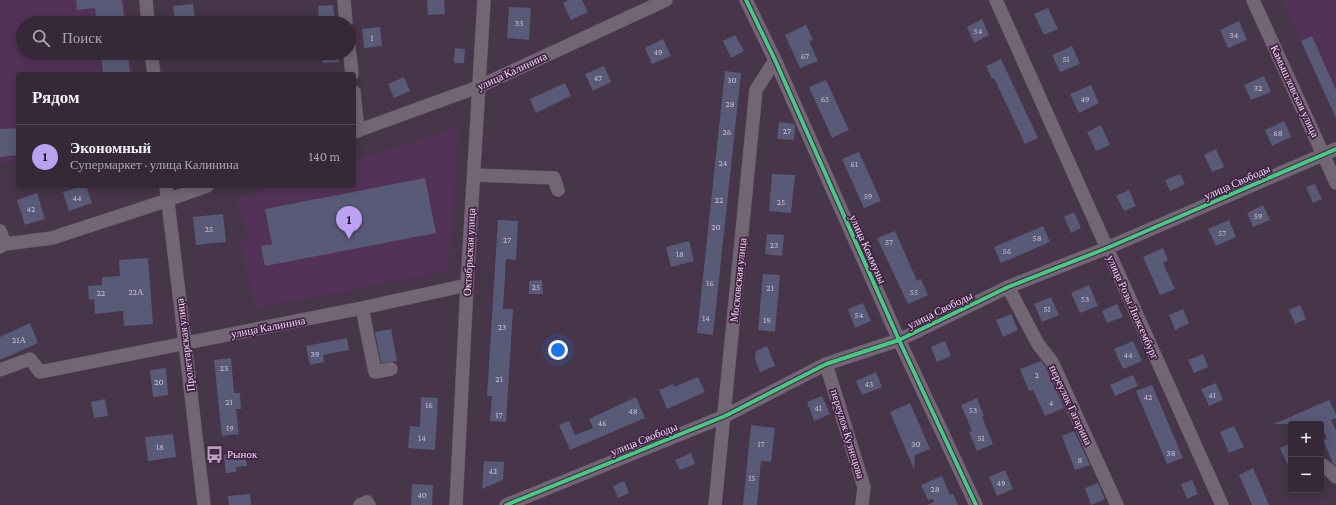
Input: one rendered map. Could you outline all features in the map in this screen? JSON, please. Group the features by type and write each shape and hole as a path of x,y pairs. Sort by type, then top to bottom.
{"street":[{"path":"146,0 147,16"},
{"path":"344,0 345,16"},
{"name":"Октябрьская улица","path":"456,505 484,0"},
{"name":"улица Калинина","path":"356,132 478,87 666,0"},
{"name":"улица Коммуны","path":"746,0 775,60 899,340 976,505"},
{"name":"улица Розы Люксембург","path":"996,0 1222,505"},
{"name":"Камышловская улица","path":"1253,0 1336,183"},
{"path":"153,60 154,72"},
{"path":"350,60 352,72"},
{"name":"Московская улица","path":"715,505 725,416 756,90 775,60"},
{"name":"улица Свободы","path":"506,505 725,416 826,364 899,340 1008,287 1107,248 1336,149"},
{"path":"474,175 554,178 558,190"},
{"name":"Пролетарская улица","path":"166,188 186,344 204,505"},
{"path":"0,231 3,245 52,238 201,188"},
{"name":"улица Калинина","path":"0,370 30,359 40,372 186,344 467,285"},
{"name":"переулок Гагарина","path":"1008,287 1038,344 1052,362 1117,505"},
{"path":"362,308 375,372 391,369"},
{"name":"переулок Кузнецова","path":"826,364 864,487 862,505"},
{"path":"1324,467 1336,477"},
{"path":"360,505 367,502 369,505"}],"shaded area":[{"path":"0,0 125,0 126,16 16,16 16,60 132,60 133,72 16,72 16,161 0,162"},
{"path":"1283,0 1336,0 1336,118 1301,41"},
{"path":"459,127 448,271 256,308 239,240 249,239 236,198 268,188 356,188 356,160"}],"building":[{"path":"76,0 122,0 124,16 96,16 95,8 77,10"},
{"path":"427,0 444,0 445,14 428,15"},
{"path":"569,0 582,0 588,12 571,20 563,3"},
{"path":"193,4 194,16 174,16 173,6"},
{"path":"333,5 334,16 319,16 318,6"},
{"path":"509,7 531,8 529,40 507,38"},
{"path":"1048,8 1058,29 1044,35 1034,14"},
{"path":"982,19 989,35 974,43 967,27"},
{"path":"1239,21 1247,40 1228,48 1220,30"},
{"path":"806,25 813,40 809,41 818,61 800,68 785,35"},
{"path":"380,27 382,46 364,48 362,29"},
{"path":"735,35 744,51 731,58 723,41"},
{"path":"1312,36 1336,90 1336,118 1301,41"},
{"path":"663,39 671,56 652,64 645,48"},
{"path":"1072,46 1080,64 1060,72 1052,55"},
{"path":"455,48 465,49 464,63 454,63"},
{"path":"1001,59 1038,138 1025,144 994,78 992,79 986,66"},
{"path":"102,60 129,60 130,72 103,72"},
{"path":"323,60 339,60 339,62 323,63"},
{"path":"604,66 611,82 593,91 585,74"},
{"path":"725,71 741,73 713,335 697,333"},
{"path":"1264,76 1271,92 1251,100 1244,85"},
{"path":"404,77 410,91 394,98 388,84"},
{"path":"826,80 849,130 832,138 809,87"},
{"path":"565,83 571,96 536,113 530,99"},
{"path":"1091,85 1099,103 1079,113 1070,94"},
{"path":"1284,121 1291,137 1272,146 1265,130"},
{"path":"779,122 794,124 794,140 777,139"},
{"path":"1101,125 1110,145 1096,151 1087,132"},
{"path":"16,128 16,155 0,157 0,129"},
{"path":"1216,149 1224,167 1212,172 1204,155"},
{"path":"859,152 881,201 864,208 842,159"},
{"path":"772,174 795,175 791,213 769,211"},
{"path":"1180,174 1185,184 1170,191 1165,180"},
{"path":"425,178 436,233 265,266 261,246 272,244 265,209"},
{"path":"1315,184 1322,199 1313,203 1306,187"},
{"path":"76,188 87,188 92,203 69,211 63,192"},
{"path":"1129,190 1136,206 1124,211 1116,196"},
{"path":"37,193 45,219 25,225 17,200"},
{"path":"1263,205 1270,220 1253,227 1247,213"},
{"path":"1074,212 1081,228 1071,233 1064,217"},
{"path":"223,214 226,242 196,245 193,217"},
{"path":"498,220 518,221 516,260 506,259 503,309 513,309 506,422 490,421 492,396 487,396"},
{"path":"1229,220 1236,237 1216,246 1208,229"},
{"path":"1043,226 1050,242 1001,263 994,247"},
{"path":"895,231 917,281 921,279 928,295 908,304 877,238"},
{"path":"767,234 784,235 782,256 765,254"},
{"path":"689,241 694,261 671,267 666,247"},
{"path":"1163,248 1168,260 1163,263 1175,289 1160,295 1143,257"},
{"path":"148,258 153,324 124,326 123,311 95,314 94,299 89,300 88,286 102,285 102,277 120,276 119,260"},
{"path":"763,274 780,275 775,332 758,330"},
{"path":"542,280 543,294 529,294 529,281"},
{"path":"1089,285 1098,306 1080,313 1071,293"},
{"path":"1051,297 1059,315 1042,322 1034,304"},
{"path":"863,303 871,321 855,328 848,309"},
{"path":"1117,304 1123,317 1107,323 1102,311"},
{"path":"1300,305 1306,319 1295,324 1289,310"},
{"path":"1183,309 1189,323 1175,330 1169,315"},
{"path":"1011,314 1018,330 1003,337 996,320"},
{"path":"30,323 38,343 0,360 0,337"},
{"path":"391,329 397,361 381,363 375,332"},
{"path":"347,338 349,350 323,355 324,362 310,365 306,346"},
{"path":"945,341 951,356 937,362 931,347"},
{"path":"1133,341 1142,361 1123,369 1114,349"},
{"path":"767,346 775,366 760,372 755,359 756,351"},
{"path":"1203,354 1208,367 1194,373 1188,360"},
{"path":"231,358 234,393 240,393 241,409 236,409 239,434 222,436 214,360"},
{"path":"1041,361 1045,366 1064,408 1045,416 1033,390 1029,391 1020,369"},
{"path":"166,368 168,395 153,397 150,370"},
{"path":"876,372 882,387 862,395 856,381"},
{"path":"1133,375 1138,386 1115,396 1110,385"},
{"path":"698,377 705,392 667,409 659,390 673,384 674,387"},
{"path":"1216,383 1223,400 1209,406 1201,389"},
{"path":"1152,385 1183,458 1167,464 1136,391"},
{"path":"822,396 830,414 814,421 807,402"},
{"path":"421,397 438,398 435,450 408,448 410,426 420,427"},
{"path":"636,397 645,418 570,450 559,425 569,421 575,435 593,428 589,419"},
{"path":"977,398 984,416 982,417 993,444 977,451 969,432 972,431 961,405"},
{"path":"105,399 108,416 94,418 91,402"},
{"path":"1329,400 1336,414 1336,418 1331,420 1336,430 1336,466 1333,463 1324,442 1324,440 1327,439 1324,432 1324,421 1288,421 1288,424 1274,424"},
{"path":"910,403 930,449 915,455 914,469 890,412"},
{"path":"751,425 775,428 771,462 761,461 757,505 743,505"},
{"path":"1234,426 1244,447 1229,453 1220,432"},
{"path":"1074,431 1090,465 1075,470 1062,436"},
{"path":"173,434 176,457 148,461 145,437"},
{"path":"1288,444 1288,465 1280,448"},
{"path":"245,453 247,466 236,467 236,472 226,473 224,455"},
{"path":"691,453 695,464 680,470 675,460"},
{"path":"484,461 504,462 503,480 482,489"},
{"path":"1253,468 1269,505 1252,505 1239,475"},
{"path":"1005,470 1013,489 997,496 989,477"},
{"path":"942,476 950,495 953,494 958,505 927,505 934,502 933,499 928,500 921,485"},
{"path":"1192,480 1198,494 1187,499 1181,484"},
{"path":"624,481 629,493 618,498 613,486"},
{"path":"1098,483 1105,499 1091,505 1085,488"},
{"path":"412,484 433,485 432,505 411,505"},
{"path":"250,494 251,505 229,505 228,496"}],"cycle path":[{"path":"746,0 775,60 899,340 976,505"},
{"path":"506,505 725,416 826,364 899,340 1008,287 1107,248 1336,149"}],"place":[{"name":"Экономный","path":"349,239"},
{"name":"Рынок","path":"214,454"}]}
